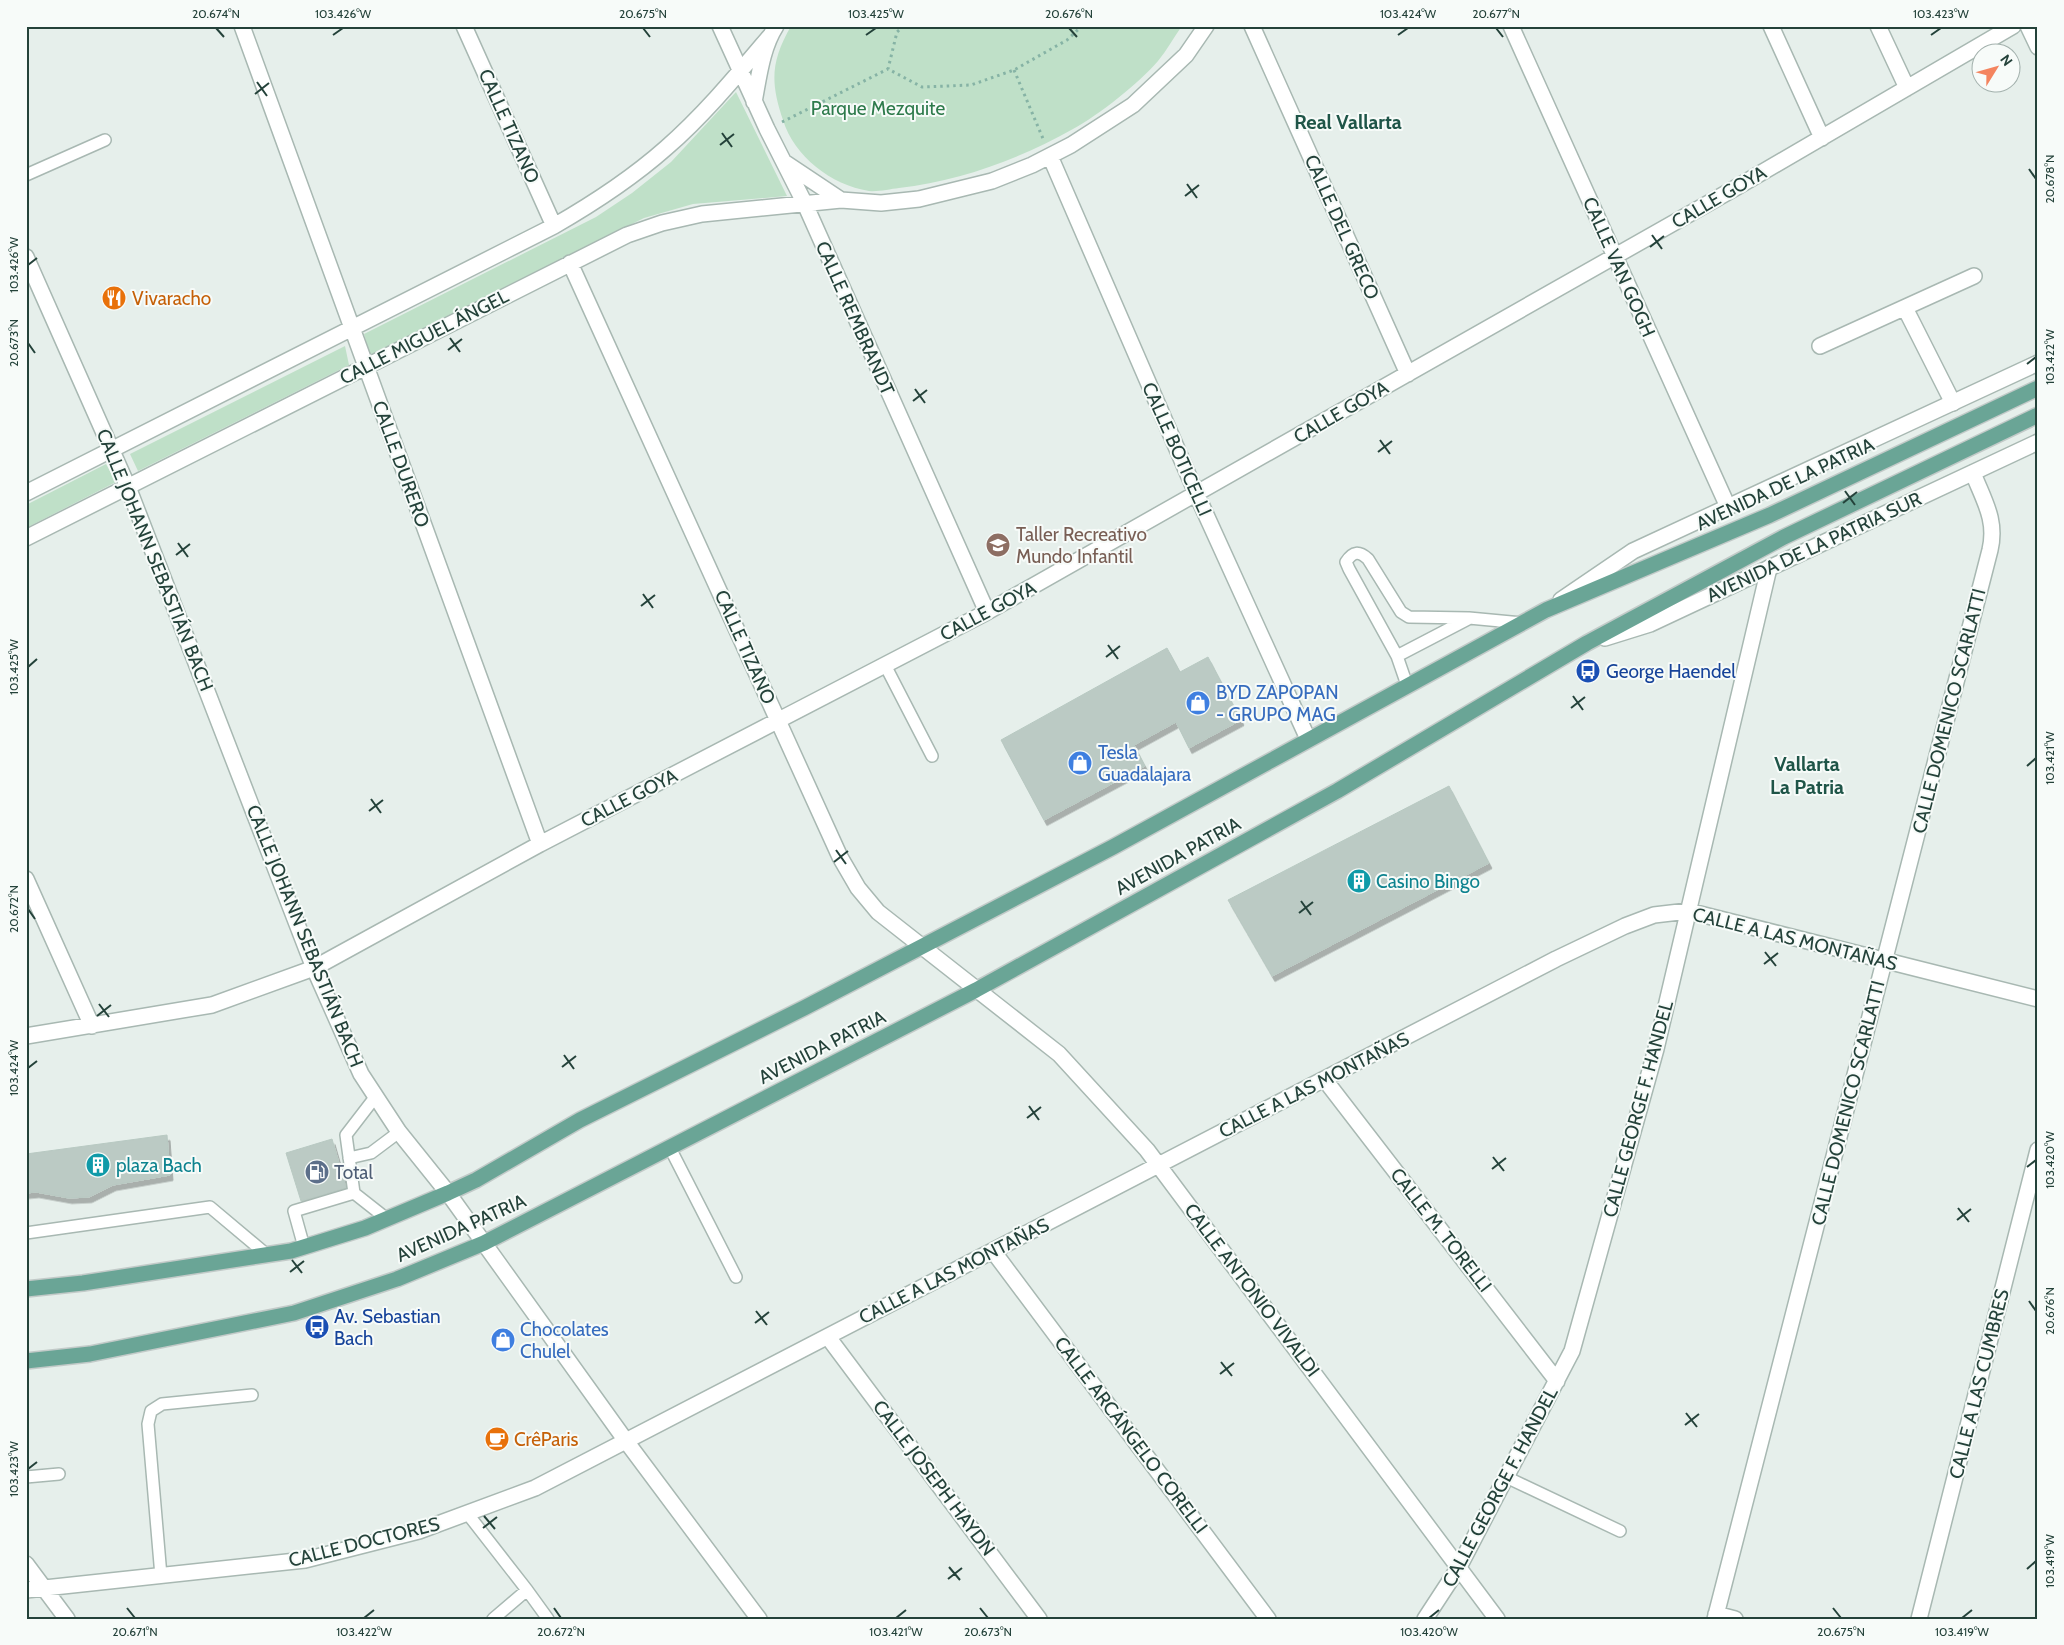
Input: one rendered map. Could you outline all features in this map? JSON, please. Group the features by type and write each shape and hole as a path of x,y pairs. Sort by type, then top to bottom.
{"main road":[{"name":"AVENIDA DE LA PATRIA","path":"1546,610 1770,515 2038,388"},
{"path":"1586,644 1784,537 2038,415"},
{"name":"AVENIDA PATRIA","path":"26,1289 83,1283 304,1247 365,1228 448,1193 476,1180 580,1120 1113,847 1546,610"},
{"name":"AVENIDA PATRIA","path":"26,1361 90,1354 294,1313 397,1279 484,1243 976,990 1337,791 1586,644"}],"street":[{"name":"CALLE DURERO","path":"242,26 540,844"},
{"name":"CALLE TIZANO","path":"464,26 554,226"},
{"name":"CALLE REMBRANDT","path":"720,26 767,130 804,204 987,612"},
{"name":"CALLE MIGUEL ÁNGEL","path":"26,538 627,235 662,223 702,214 842,200 881,204 919,199 992,181 1050,156 1072,145 1133,106 1186,55 1206,26"},
{"name":"CALLE DEL GRECO","path":"1252,26 1408,374"},
{"name":"CALLE VAN GOGH","path":"1511,26 1728,507"},
{"path":"1772,26 1822,138"},
{"path":"1878,26 1907,88"},
{"name":"CALLE GOYA","path":"26,1036 212,1006 314,968 540,844 987,612 1197,495 1822,138 2013,26"},
{"path":"2028,26 2038,47"},
{"path":"26,492 554,226 597,201 667,147 740,71 773,31"},
{"path":"754,102 760,68 773,31"},
{"name":"CALLE BOTICELLI","path":"1050,156 1197,495 1308,739"},
{"name":"CALLE MIGUEL ÁNGEL","path":"783,161 842,200"},
{"name":"CALLE JOHANN SEBASTIÁN BACH","path":"26,258 128,487 314,968 361,1074 399,1132 448,1193 626,1441 760,1619"},
{"name":"CALLE TIZANO","path":"570,263 840,857 858,888 878,912 976,990"},
{"path":"1820,346 1974,276"},
{"path":"1905,308 1952,402"},
{"path":"1546,610 1634,551 2038,363"},
{"name":"AVENIDA DE LA PATRIA SUR","path":"1586,644 1650,624 2038,442"},
{"name":"CALLE DOMENICO SCARLATTI","path":"1716,1616 1993,535 1992,520 1973,473"},
{"name":"CALLE GEORGE F. HANDEL","path":"1425,1619 1459,1567 1572,1351 1656,1049 1769,568"},
{"path":"26,879 92,1026"},
{"name":"CALLE A LAS MONTAÑAS","path":"626,1441 1556,959 1625,926 1654,915 1688,911 2038,999"},
{"name":"CALLE ANTONIO VIVALDI","path":"976,990 1059,1054 1118,1117 1158,1166 1497,1619"},
{"name":"CALLE M. TORELLI","path":"1324,1080 1557,1381"},
{"name":"CALLE A LAS CUMBRES","path":"1919,1619 2038,1150"},
{"name":"CALLE ARCÁNGELO CORELLI","path":"993,1251 1268,1619"},
{"name":"CALLE JOSEPH HAYDN","path":"828,1337 1040,1619"},
{"name":"CALLE DOCTORES","path":"26,1590 305,1560 419,1531 535,1488 626,1441"},
{"path":"26,1564 67,1619"},
{"path":"1716,1616 1736,1619"}],"lane":[{"path":"26,175 105,140"},
{"path":"1407,685 1397,656 1348,569 1346,562 1356,553 1362,553 1368,559 1400,612 1409,617 1469,618 1522,623"},
{"path":"1397,656 1469,618"},
{"path":"885,665 932,756"},
{"path":"376,1096 346,1135 354,1194 387,1219"},
{"path":"349,1158 371,1153 399,1132"},
{"path":"670,1148 736,1277"},
{"path":"304,1247 294,1211 354,1194"},
{"path":"26,1233 210,1207 266,1254"},
{"path":"161,1576 148,1424 151,1411 162,1404 252,1396"},
{"path":"26,1477 59,1474"},
{"path":"1506,1477 1620,1531"},
{"path":"467,1513 548,1619"},
{"path":"493,1619 527,1590"}],"path":[{"path":"767,130 888,68 897,32 904,26"},
{"path":"888,68 922,88 971,85 1014,70 1067,40 1082,26"},
{"path":"1014,70 1050,156"}],"green space":[{"name":"Parque Mezquite","path":"791,26 1182,26 1158,61 1130,88 1095,116 1053,140 1011,159 967,174 922,185 869,191 841,182 816,167 805,157 788,133 776,94 775,72 779,50"},
{"path":"736,92 787,196 693,204 644,218 370,355 364,334 596,217 632,193 671,162"},
{"path":"345,346 349,365 138,471 130,454"},
{"path":"106,464 116,482 26,528 26,505"}],"building":[{"path":"1167,648 1180,672 1208,657 1241,720 1189,748 1176,722 1134,745 1145,766 1044,820 1001,740"},
{"name":"Casino Bingo","path":"1449,786 1489,863 1272,976 1228,900"},
{"name":"plaza Bach","path":"167,1135 170,1175 113,1185 89,1197 69,1198 36,1192 26,1193 26,1154"},
{"name":"Total","path":"332,1139 346,1188 301,1201 286,1153"}],"place":[{"name":"Vivaracho","path":"114,298"},
{"name":"Taller Recreativo Mundo Infantil","path":"998,545"},
{"name":"George Haendel","path":"1588,671"},
{"name":"BYD ZAPOPAN - GRUPO MAG","path":"1198,703"},
{"name":"Tesla Guadalajara","path":"1080,763"},
{"name":"Casino Bingo","path":"1359,881"},
{"name":"plaza Bach","path":"98,1165"},
{"name":"Total","path":"317,1172"},
{"name":"Av. Sebastian Bach","path":"317,1327"},
{"name":"Chocolates Chulel","path":"503,1340"},
{"name":"CrêParis","path":"497,1439"}],"district":[{"name":"Real Vallarta","path":"1348,122"},
{"name":"Vallarta La Patria","path":"1807,776"}]}
